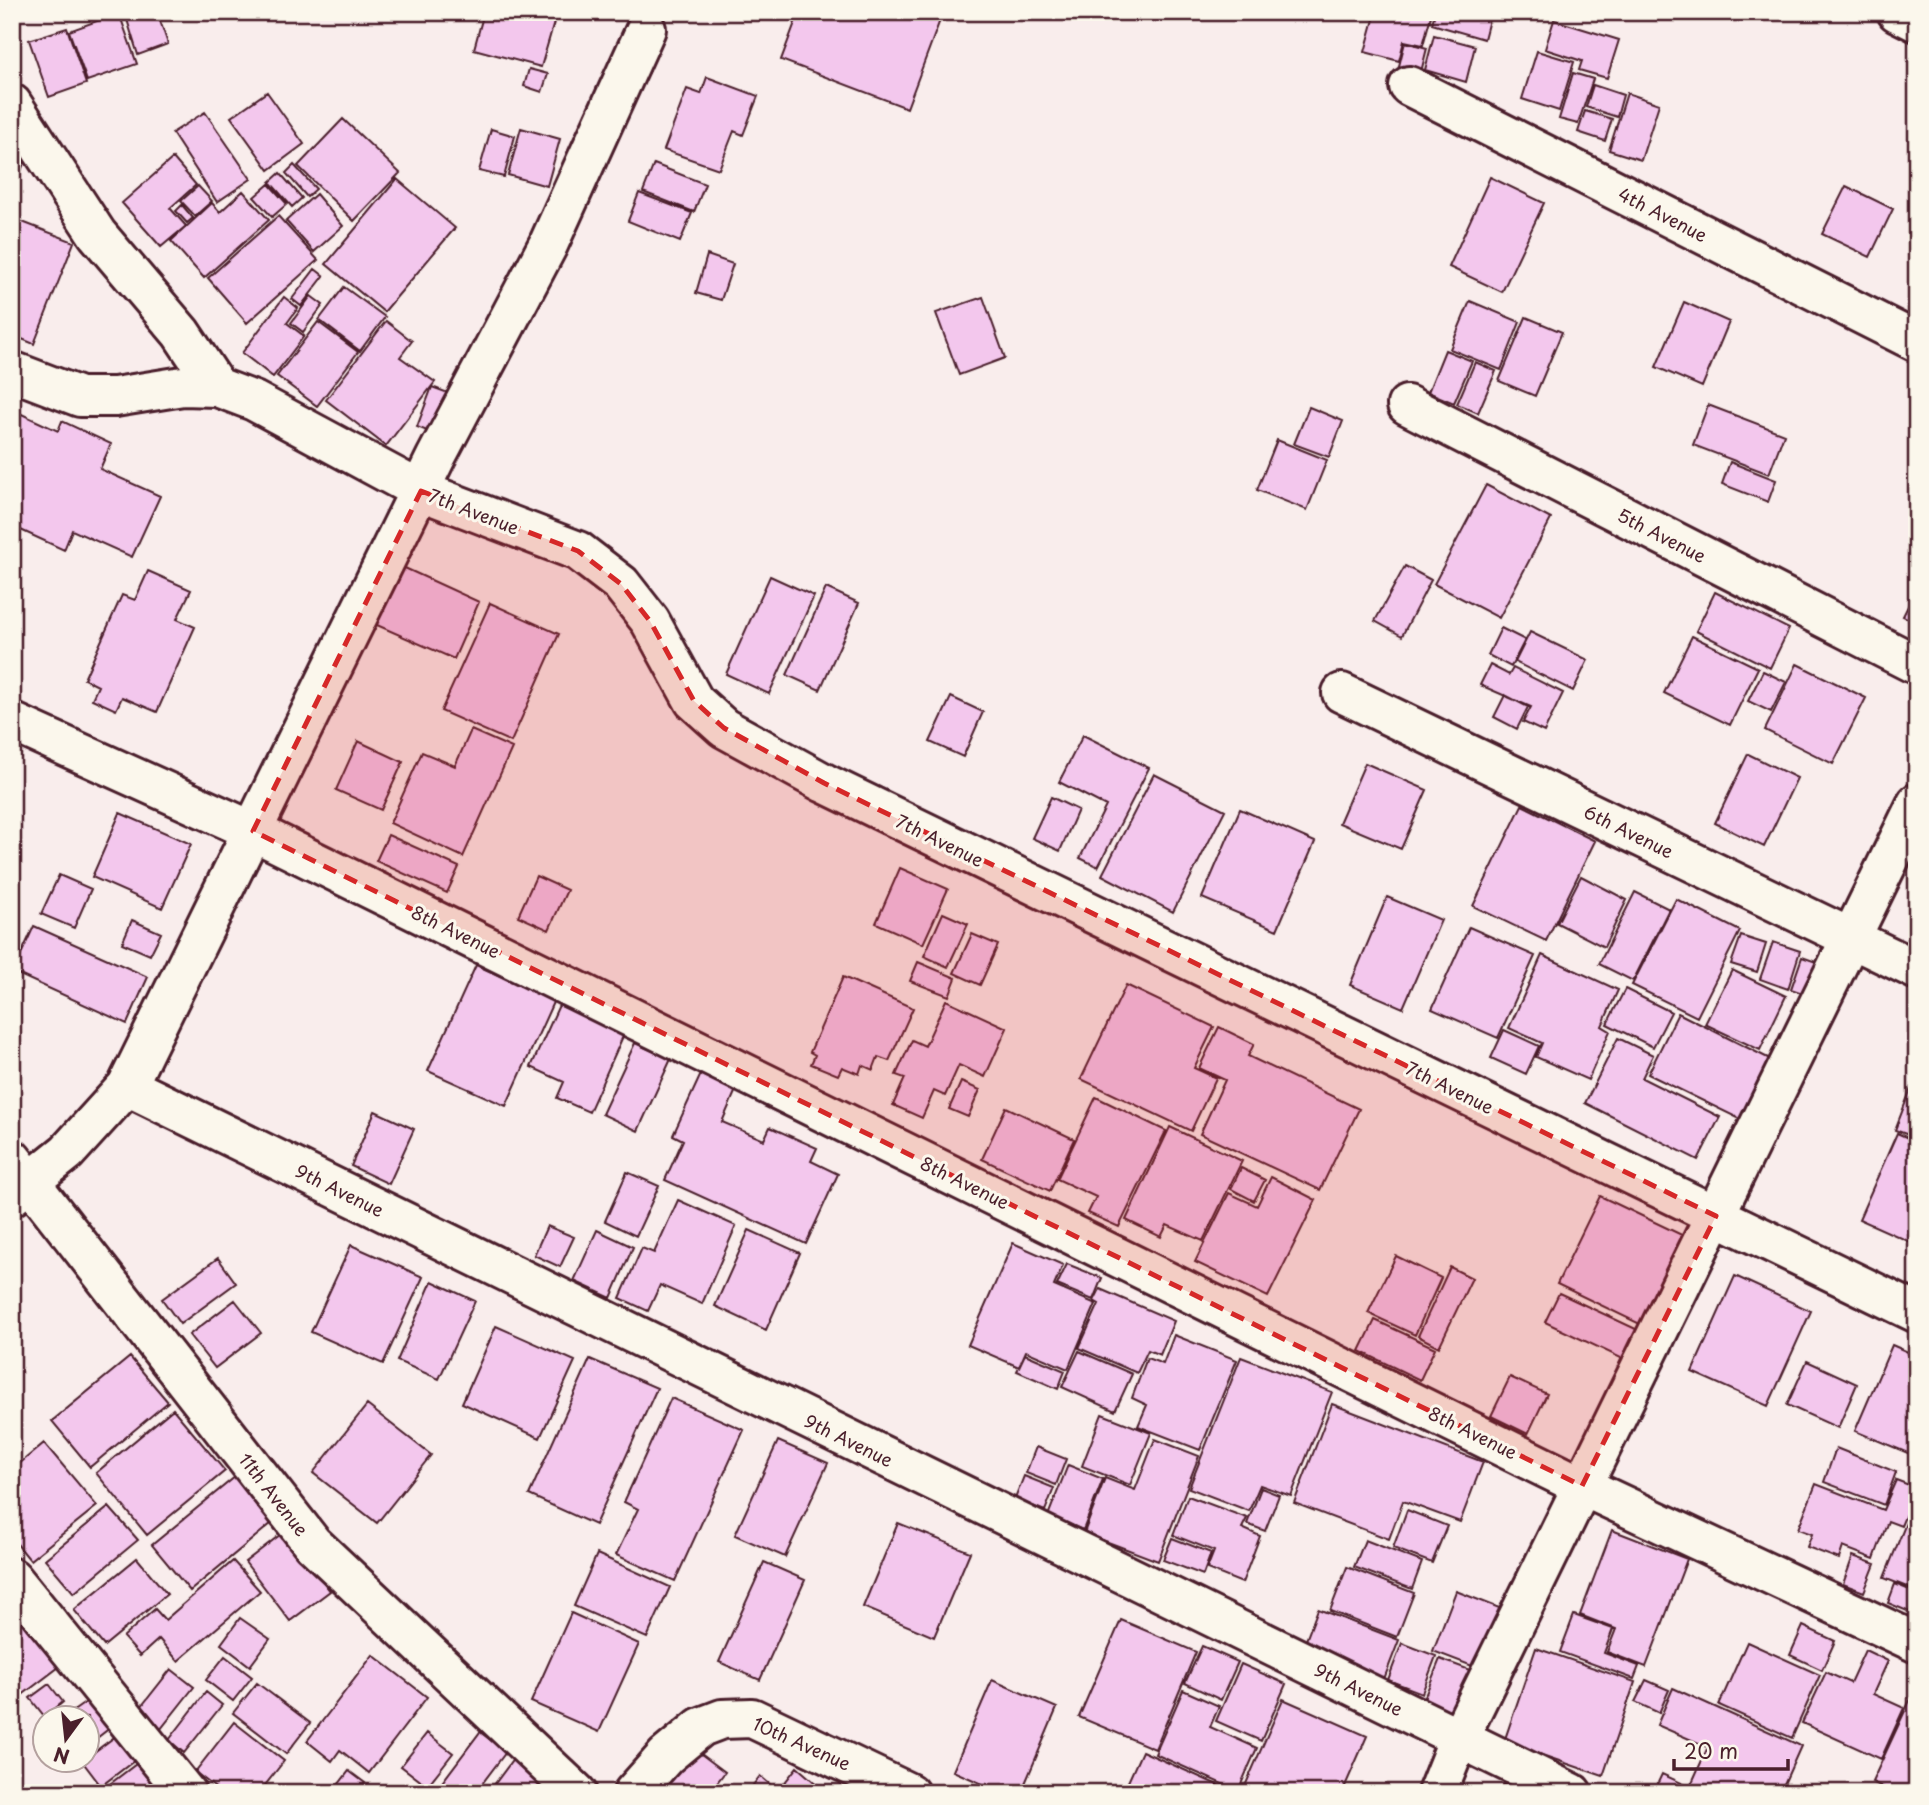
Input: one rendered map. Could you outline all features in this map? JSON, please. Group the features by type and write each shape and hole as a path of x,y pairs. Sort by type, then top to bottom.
{"street":[{"path":"1897,12 1917,22"},
{"path":"18,1179 67,1152 127,1086 421,491 548,245 646,29"},
{"name":"4th Avenue","path":"1409,86 1917,342"},
{"path":"12,104 97,234 181,333 218,387"},
{"name":"7th Avenue","path":"12,371 80,397 115,397 183,386 218,387 254,401 421,491 578,551 621,584 650,621 694,701 724,728 824,783 1917,1313"},
{"name":"5th Avenue","path":"1407,405 1917,665"},
{"name":"6th Avenue","path":"1342,693 1917,970"},
{"name":"8th Avenue","path":"12,722 253,831 1582,1486 1917,1643"},
{"path":"1437,1793 1460,1738 1582,1486 1917,803"},
{"name":"9th Avenue","path":"127,1086 1572,1793"},
{"name":"11th Avenue","path":"18,1179 312,1543 577,1793"},
{"path":"12,1577 186,1793"},
{"name":"10th Avenue","path":"633,1793 666,1756 701,1727 722,1719 752,1718 909,1793"}],"highlighted area":[{"path":"421,491 578,551 621,584 650,621 694,701 724,728 824,783 1716,1216 1582,1486 253,831"}],"building":[{"path":"157,12 168,44 138,55 125,13"},
{"path":"484,12 557,12 541,67 474,49"},
{"path":"799,12 943,12 907,108 781,60"},
{"path":"1376,12 1432,12 1423,45 1404,41 1399,61 1365,52"},
{"path":"1435,12 1491,12 1484,39 1432,24"},
{"path":"119,13 137,64 87,81 69,31"},
{"path":"1554,20 1619,40 1607,78 1579,70 1582,61 1545,49"},
{"path":"67,28 86,84 49,97 29,40"},
{"path":"1434,35 1475,46 1466,82 1425,70"},
{"path":"1405,42 1427,48 1421,72 1399,66"},
{"path":"1537,51 1574,62 1559,111 1522,99"},
{"path":"529,69 548,74 542,92 524,86"},
{"path":"1573,73 1593,79 1578,124 1559,119"},
{"path":"707,77 758,96 743,135 734,131 719,169 664,150 687,89 701,94"},
{"path":"1593,85 1623,95 1617,117 1586,107"},
{"path":"267,92 304,144 269,170 231,117"},
{"path":"1627,93 1659,104 1641,160 1609,150"},
{"path":"1585,111 1612,119 1605,141 1578,132"},
{"path":"205,112 251,179 217,202 172,133"},
{"path":"343,119 400,173 354,221 298,166"},
{"path":"521,128 560,139 547,186 508,175"},
{"path":"491,129 515,136 504,177 479,171"},
{"path":"12,132 33,140 12,194"},
{"path":"173,158 196,185 170,208 186,226 161,247 122,203"},
{"path":"654,164 705,184 694,212 643,192"},
{"path":"294,165 316,189 307,197 286,173"},
{"path":"280,173 302,198 292,207 270,182"},
{"path":"1490,177 1544,203 1502,292 1449,267"},
{"path":"397,179 455,228 384,312 326,264"},
{"path":"269,184 287,204 272,217 254,197"},
{"path":"198,186 212,201 195,216 181,201"},
{"path":"1846,186 1893,209 1870,257 1822,234"},
{"path":"243,191 269,220 204,278 171,241 212,203 220,212"},
{"path":"639,193 692,213 680,242 628,221"},
{"path":"316,194 343,226 314,252 286,221"},
{"path":"182,205 193,218 187,223 176,211"},
{"path":"278,216 318,260 247,323 208,278"},
{"path":"12,218 74,242 34,344 12,335"},
{"path":"707,255 733,264 721,300 696,293"},
{"path":"315,269 324,276 301,306 292,299"},
{"path":"344,287 385,317 360,351 319,320"},
{"path":"311,296 323,305 303,332 291,323"},
{"path":"284,297 298,308 287,323 304,336 273,377 242,353"},
{"path":"983,297 1005,358 959,375 936,313"},
{"path":"1470,301 1520,322 1501,370 1450,349"},
{"path":"1684,302 1729,322 1702,387 1656,367"},
{"path":"1526,317 1562,332 1535,396 1499,381"},
{"path":"386,321 412,341 400,357 435,382 386,446 326,400"},
{"path":"318,322 358,352 317,406 277,376"},
{"path":"1445,350 1472,361 1454,403 1428,392"},
{"path":"1475,362 1496,371 1478,413 1457,404"},
{"path":"432,387 451,394 437,435 417,427"},
{"path":"1708,405 1784,434 1769,474 1693,445"},
{"path":"1309,407 1343,421 1329,457 1294,444"},
{"path":"15,411 58,431 62,421 111,444 100,469 160,496 132,557 72,530 64,550 12,526 12,418"},
{"path":"1277,440 1327,460 1307,510 1257,490"},
{"path":"1730,462 1776,480 1768,502 1722,484"},
{"path":"1486,485 1551,519 1499,618 1434,584"},
{"path":"396,564 479,602 454,659 370,622"},
{"path":"1405,566 1431,580 1402,636 1375,621"},
{"path":"148,571 191,590 177,619 195,627 157,712 122,697 116,710 92,699 98,686 84,679 122,595 135,600"},
{"path":"770,576 814,596 769,694 726,674"},
{"path":"826,588 859,603 820,690 787,675"},
{"path":"1715,592 1789,629 1770,668 1696,631"},
{"path":"1912,598 1917,600 1917,623 1903,616"},
{"path":"490,603 559,634 511,742 441,711"},
{"path":"1501,628 1525,640 1511,667 1488,655"},
{"path":"1530,632 1588,660 1573,691 1515,662"},
{"path":"1692,636 1758,668 1730,725 1664,693"},
{"path":"1797,664 1866,698 1833,764 1765,730"},
{"path":"1490,665 1509,675 1513,668 1563,693 1544,732 1523,722 1531,707 1480,685"},
{"path":"1763,671 1786,682 1771,712 1748,701"},
{"path":"1505,695 1528,707 1517,729 1494,717"},
{"path":"951,697 983,712 963,757 930,742"},
{"path":"471,730 512,748 463,857 390,823 422,752 455,766"},
{"path":"1083,735 1149,768 1098,867 1080,858 1106,806 1059,782"},
{"path":"358,741 403,762 381,810 336,790"},
{"path":"1748,754 1797,778 1764,847 1715,823"},
{"path":"1365,763 1427,790 1401,849 1339,823"},
{"path":"1154,774 1225,810 1173,912 1102,875"},
{"path":"1051,797 1078,810 1060,851 1032,838"},
{"path":"1522,805 1595,841 1546,941 1473,906"},
{"path":"1240,809 1315,842 1277,930 1202,898"},
{"path":"120,813 191,844 162,908 92,877"},
{"path":"388,835 459,867 447,893 376,861"},
{"path":"900,868 948,889 923,944 876,923"},
{"path":"59,875 91,889 74,928 41,914"},
{"path":"536,876 567,890 549,930 518,916"},
{"path":"1581,876 1627,900 1604,947 1557,923"},
{"path":"1635,892 1669,909 1633,981 1599,964"},
{"path":"1387,897 1441,920 1403,1008 1350,985"},
{"path":"1676,899 1740,931 1697,1017 1632,985"},
{"path":"943,913 968,924 948,967 924,956"},
{"path":"132,920 161,933 150,955 122,943"},
{"path":"34,926 148,977 127,1024 13,972"},
{"path":"1469,927 1535,956 1498,1038 1432,1009"},
{"path":"972,934 998,945 980,985 954,973"},
{"path":"1741,936 1766,944 1757,972 1731,964"},
{"path":"1773,942 1800,951 1788,989 1760,979"},
{"path":"1542,955 1618,990 1602,1026 1610,1031 1588,1080 1536,1057 1542,1043 1509,1028"},
{"path":"1802,957 1822,964 1811,996 1791,989"},
{"path":"918,962 956,978 949,996 910,981"},
{"path":"476,965 554,1000 506,1106 428,1071"},
{"path":"1732,970 1786,996 1760,1050 1705,1024"},
{"path":"843,977 913,1008 889,1061 878,1057 873,1070 862,1065 859,1074 842,1067 838,1075 811,1064 815,1055 810,1052"},
{"path":"1126,985 1214,1027 1194,1068 1216,1078 1191,1131 1081,1079"},
{"path":"1625,989 1671,1012 1653,1047 1607,1024"},
{"path":"946,1000 1007,1028 985,1077 959,1065 945,1096 934,1091 922,1118 893,1105 905,1078 896,1075 912,1040 925,1046"},
{"path":"559,1005 624,1034 589,1112 557,1098 564,1082 531,1067"},
{"path":"1678,1013 1778,1063 1748,1123 1648,1074"},
{"path":"1219,1027 1254,1044 1248,1056 1359,1109 1320,1190 1200,1134 1225,1080 1199,1068"},
{"path":"1504,1030 1539,1046 1526,1074 1491,1058"},
{"path":"1618,1038 1653,1055 1642,1078 1720,1117 1698,1160 1585,1103"},
{"path":"635,1043 671,1059 638,1131 602,1114"},
{"path":"1917,1073 1917,1138 1895,1130"},
{"path":"701,1074 736,1090 722,1122 764,1140 770,1127 817,1148 811,1161 838,1174 806,1244 665,1180 683,1140 673,1135"},
{"path":"961,1082 980,1090 968,1117 949,1109"},
{"path":"1096,1097 1166,1131 1119,1227 1088,1213 1096,1197 1057,1179"},
{"path":"1006,1107 1074,1139 1050,1191 982,1159"},
{"path":"375,1111 414,1129 389,1184 351,1166"},
{"path":"1170,1127 1242,1161 1203,1241 1167,1225 1161,1237 1126,1220"},
{"path":"1897,1133 1917,1142 1917,1245 1859,1219"},
{"path":"1241,1168 1265,1180 1254,1201 1231,1189"},
{"path":"627,1172 659,1186 636,1236 605,1221"},
{"path":"1271,1177 1316,1200 1268,1297 1195,1262 1229,1193 1257,1206"},
{"path":"1600,1196 1688,1238 1646,1327 1557,1284"},
{"path":"678,1200 736,1226 702,1304 660,1285 648,1311 620,1298 642,1248 654,1253"},
{"path":"547,1226 574,1237 560,1267 534,1255"},
{"path":"597,1230 633,1247 611,1298 574,1281"},
{"path":"749,1230 800,1253 766,1330 715,1306"},
{"path":"1013,1243 1063,1265 1054,1286 1096,1304 1068,1369 1026,1351 1019,1367 968,1345"},
{"path":"351,1245 423,1277 383,1364 311,1332"},
{"path":"1396,1256 1441,1278 1415,1335 1368,1313"},
{"path":"218,1258 236,1283 180,1324 162,1299"},
{"path":"1067,1264 1102,1278 1093,1300 1057,1285"},
{"path":"1450,1267 1472,1278 1439,1347 1418,1336"},
{"path":"1735,1276 1811,1311 1768,1406 1692,1372"},
{"path":"432,1281 475,1301 439,1379 397,1361"},
{"path":"1100,1289 1174,1321 1160,1355 1148,1350 1137,1373 1079,1348 1099,1304 1094,1301"},
{"path":"1559,1293 1638,1330 1625,1360 1545,1322"},
{"path":"235,1300 261,1333 215,1368 189,1335"},
{"path":"1375,1320 1435,1348 1420,1380 1360,1351"},
{"path":"496,1326 575,1361 540,1438 462,1403"},
{"path":"1174,1335 1237,1360 1200,1450 1138,1426 1147,1405 1132,1398 1147,1358 1163,1364"},
{"path":"1892,1345 1917,1356 1915,1456 1855,1431"},
{"path":"1079,1351 1132,1374 1115,1411 1062,1387"},
{"path":"1025,1354 1065,1371 1058,1389 1017,1371"},
{"path":"130,1357 168,1402 90,1467 52,1421"},
{"path":"1241,1357 1332,1392 1291,1496 1260,1485 1249,1511 1189,1488"},
{"path":"590,1359 657,1388 595,1525 529,1495"},
{"path":"1807,1361 1857,1384 1838,1428 1787,1405"},
{"path":"1510,1377 1547,1394 1528,1434 1491,1416"},
{"path":"671,1398 744,1430 675,1581 616,1555 638,1509 624,1502"},
{"path":"1332,1404 1483,1462 1460,1522 1403,1501 1389,1539 1294,1503"},
{"path":"367,1405 431,1455 377,1523 313,1473"},
{"path":"173,1409 225,1471 147,1535 96,1473"},
{"path":"1102,1414 1151,1433 1130,1485 1082,1466"},
{"path":"1155,1439 1199,1456 1158,1561 1084,1533 1105,1478 1135,1490"},
{"path":"778,1441 828,1463 785,1557 735,1535"},
{"path":"44,1443 97,1506 30,1560 12,1538 12,1470"},
{"path":"1036,1447 1066,1459 1056,1485 1026,1473"},
{"path":"1836,1448 1896,1472 1884,1505 1824,1482"},
{"path":"1068,1465 1103,1479 1083,1530 1048,1516"},
{"path":"241,1472 278,1518 190,1591 152,1545"},
{"path":"1024,1476 1054,1488 1045,1511 1015,1499"},
{"path":"1896,1480 1917,1488 1901,1526 1888,1521 1874,1559 1843,1547 1839,1559 1807,1547 1812,1534 1798,1529 1816,1484 1883,1510"},
{"path":"1261,1488 1279,1495 1265,1531 1247,1524"},
{"path":"1188,1496 1247,1518 1242,1528 1260,1536 1242,1583 1207,1569 1214,1551 1173,1535"},
{"path":"1914,1503 1917,1504 1917,1591 1884,1578"},
{"path":"109,1507 138,1540 74,1593 45,1559"},
{"path":"1407,1510 1447,1526 1432,1563 1393,1548"},
{"path":"898,1523 970,1552 934,1637 863,1607"},
{"path":"1612,1530 1687,1559 1646,1667 1607,1652 1616,1629 1580,1615"},
{"path":"285,1531 330,1591 290,1621 245,1562"},
{"path":"1172,1538 1211,1553 1203,1575 1163,1560"},
{"path":"1365,1540 1422,1562 1412,1589 1354,1567"},
{"path":"597,1554 670,1587 647,1638 574,1606"},
{"path":"1853,1556 1875,1564 1864,1592 1843,1584"},
{"path":"137,1558 167,1594 104,1646 74,1610"},
{"path":"233,1561 260,1591 178,1661 159,1639 140,1656 123,1637 155,1609 165,1620"},
{"path":"764,1562 805,1580 760,1680 719,1662"},
{"path":"1347,1567 1414,1593 1397,1637 1330,1611"},
{"path":"1895,1584 1917,1593 1917,1615 1888,1603"},
{"path":"1456,1591 1502,1609 1480,1669 1433,1651"},
{"path":"1318,1609 1399,1640 1384,1679 1303,1648"},
{"path":"571,1613 639,1644 599,1732 531,1702"},
{"path":"1574,1615 1613,1629 1604,1653 1639,1666 1634,1679 1560,1652"},
{"path":"240,1618 270,1639 250,1666 221,1644"},
{"path":"1121,1620 1196,1652 1155,1749 1079,1717"},
{"path":"24,1621 59,1667 13,1702 12,1630"},
{"path":"1803,1626 1835,1641 1822,1670 1790,1655"},
{"path":"1747,1642 1820,1675 1792,1738 1719,1705"},
{"path":"1402,1643 1436,1656 1422,1693 1388,1680"},
{"path":"1202,1646 1238,1662 1221,1700 1185,1683"},
{"path":"1536,1648 1635,1682 1603,1776 1504,1742"},
{"path":"1865,1650 1888,1661 1873,1694 1904,1708 1881,1759 1802,1723 1826,1672 1850,1683"},
{"path":"373,1655 427,1697 369,1773 340,1750 332,1761 307,1741"},
{"path":"225,1656 252,1677 233,1701 206,1680"},
{"path":"1440,1659 1478,1673 1460,1720 1421,1706"},
{"path":"1241,1664 1286,1684 1261,1741 1216,1721"},
{"path":"171,1669 194,1687 160,1730 137,1712"},
{"path":"992,1680 1057,1708 1021,1793 1003,1793 953,1771"},
{"path":"1646,1680 1669,1690 1659,1713 1635,1702"},
{"path":"257,1683 310,1723 286,1754 233,1713"},
{"path":"49,1684 63,1702 34,1703 30,1698"},
{"path":"1917,1685 1917,1793 1895,1793 1872,1782"},
{"path":"1673,1688 1801,1746 1780,1793 1653,1793 1662,1774 1690,1787 1708,1747 1657,1725"},
{"path":"1183,1690 1219,1706 1210,1727 1257,1748 1238,1791 1155,1754"},
{"path":"206,1692 222,1705 184,1753 169,1740"},
{"path":"1283,1699 1367,1736 1342,1793 1242,1793"},
{"path":"102,1716 111,1727 102,1734"},
{"path":"234,1722 284,1761 259,1793 222,1793 195,1772"},
{"path":"480,1732 506,1752 475,1793 434,1793"},
{"path":"427,1733 453,1753 427,1786 401,1766"},
{"path":"116,1736 135,1760 101,1786 91,1773 102,1773 102,1746"},
{"path":"693,1748 725,1772 709,1793 658,1793"},
{"path":"1142,1751 1231,1791 1123,1793"},
{"path":"517,1754 567,1793 488,1793"},
{"path":"144,1758 169,1793 98,1793"},
{"path":"797,1767 827,1793 747,1793 760,1776 778,1791"},
{"path":"349,1771 365,1783 357,1793 332,1793"},
{"path":"1505,1782 1530,1793 1501,1793"}]}
